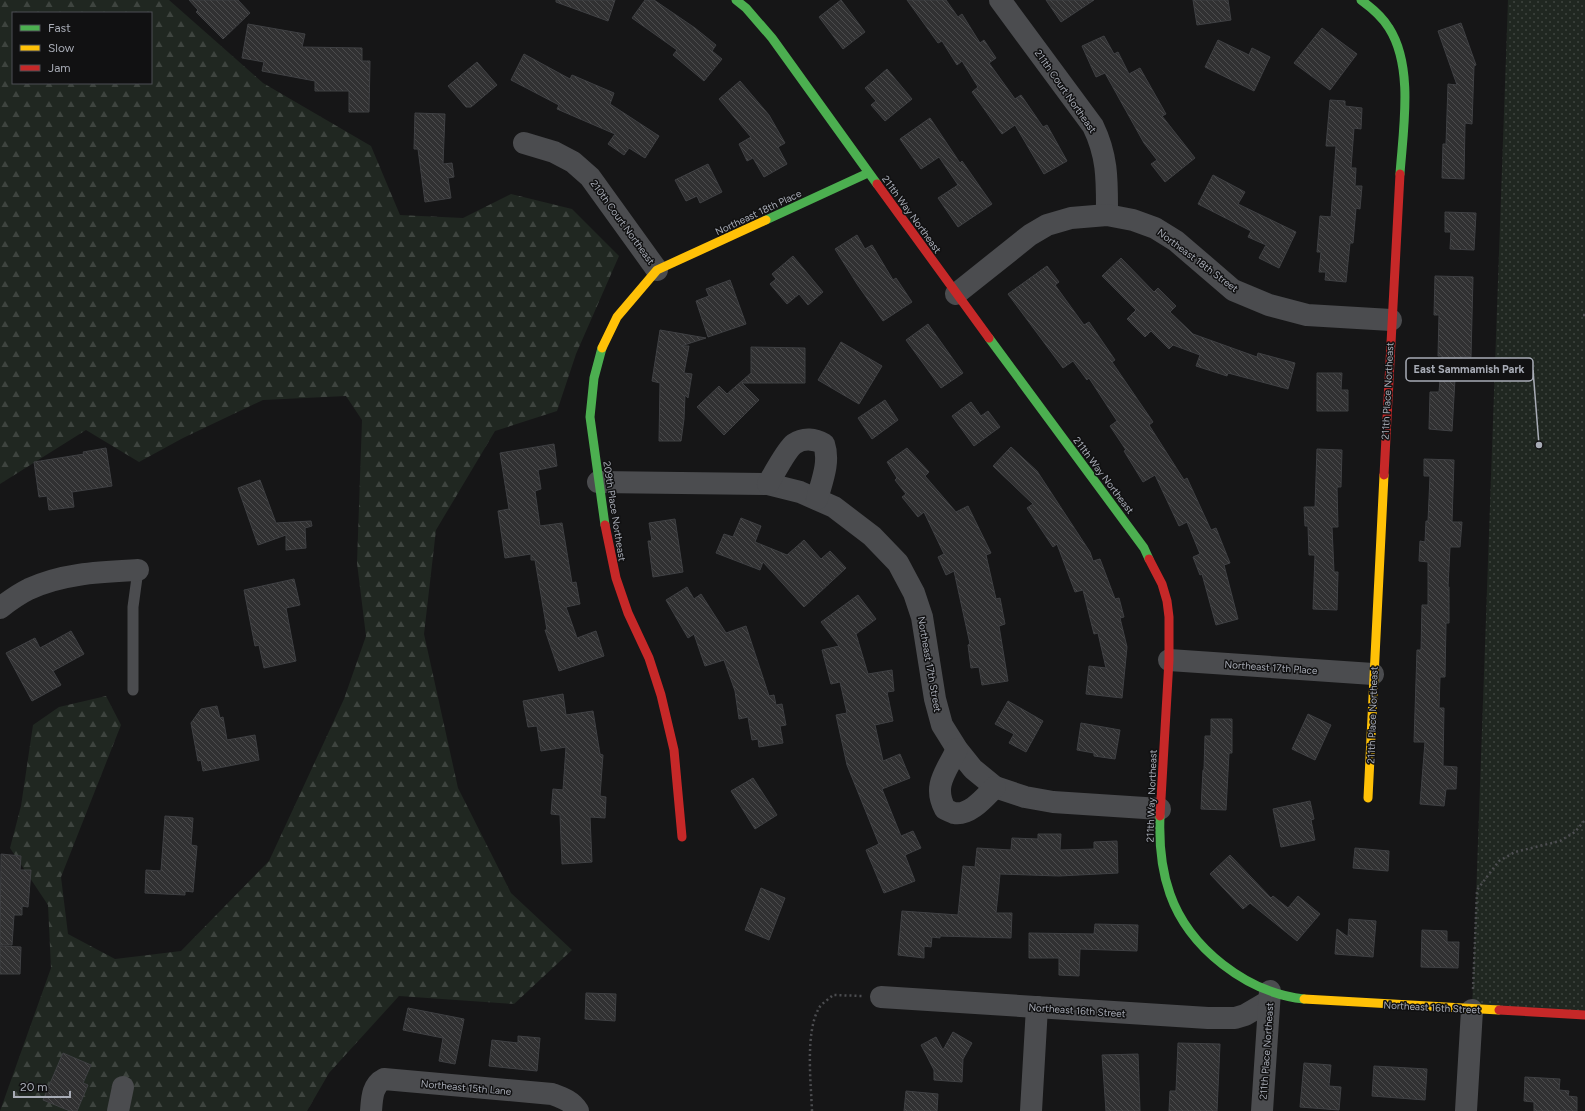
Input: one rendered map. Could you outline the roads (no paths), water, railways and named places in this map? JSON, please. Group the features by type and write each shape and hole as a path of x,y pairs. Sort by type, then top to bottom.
{"street":[{"name":"211th Way Northeast","path":"736,0 746,8 772,38 956,294 1144,548 1162,584 1167,601 1169,617 1169,660 1159,834 1162,863 1170,896 1187,927 1209,951 1227,968 1272,996"},
{"name":"211th Court Northeast","path":"1000,0 1093,126 1105,156 1107,175 1107,215"},
{"name":"211th Place Northeast","path":"1361,0 1374,8 1392,32 1399,49 1404,70 1405,90 1391,320 1368,798"},
{"name":"210th Court Northeast","path":"524,143 554,152 573,162 590,177 657,270"},
{"name":"Northeast 18th Place","path":"657,270 868,173"},
{"name":"Northeast 18th Street","path":"956,294 1030,235 1048,225 1071,218 1107,215 1132,220 1155,228 1176,241 1233,290 1269,305 1308,315 1391,320"},
{"name":"209th Place Northeast","path":"657,270 633,296 616,318 602,347 595,369 590,397 590,417 607,538 616,578 628,613 649,658 661,695 674,750 682,837"},
{"path":"768,484 793,444 804,440 816,440 824,444 828,453 817,499"},
{"name":"Northeast 17th Street","path":"598,482 768,484 800,492 834,507 872,536 898,563 914,593 922,617 935,699 942,725 957,749 974,770 995,786 1025,796 1053,802 1160,809"},
{"path":"0,608 28,589 62,578 98,572 138,570"},
{"name":"Northeast 17th Place","path":"1169,660 1373,674"},
{"path":"957,749 942,776 939,787 940,800 945,809 954,813 963,812 984,799 995,786"},
{"name":"211th Place Northeast","path":"1262,1111 1272,996"},
{"name":"Northeast 16th Street","path":"881,997 1208,1018 1235,1018 1245,1015 1272,996 1310,1000 1472,1010 1585,1015"},
{"path":"1030,1111 1037,1007"},
{"path":"1466,1111 1472,1010"},
{"name":"Northeast 15th Lane","path":"371,1111 374,1090 377,1083 384,1080 552,1094 565,1099 574,1105 578,1111"},
{"path":"118,1111 123,1087"}],"lane":[{"path":"133,690 133,607 138,570"}],"place":[{"name":"East Sammamish Park","path":"1539,445"}]}
